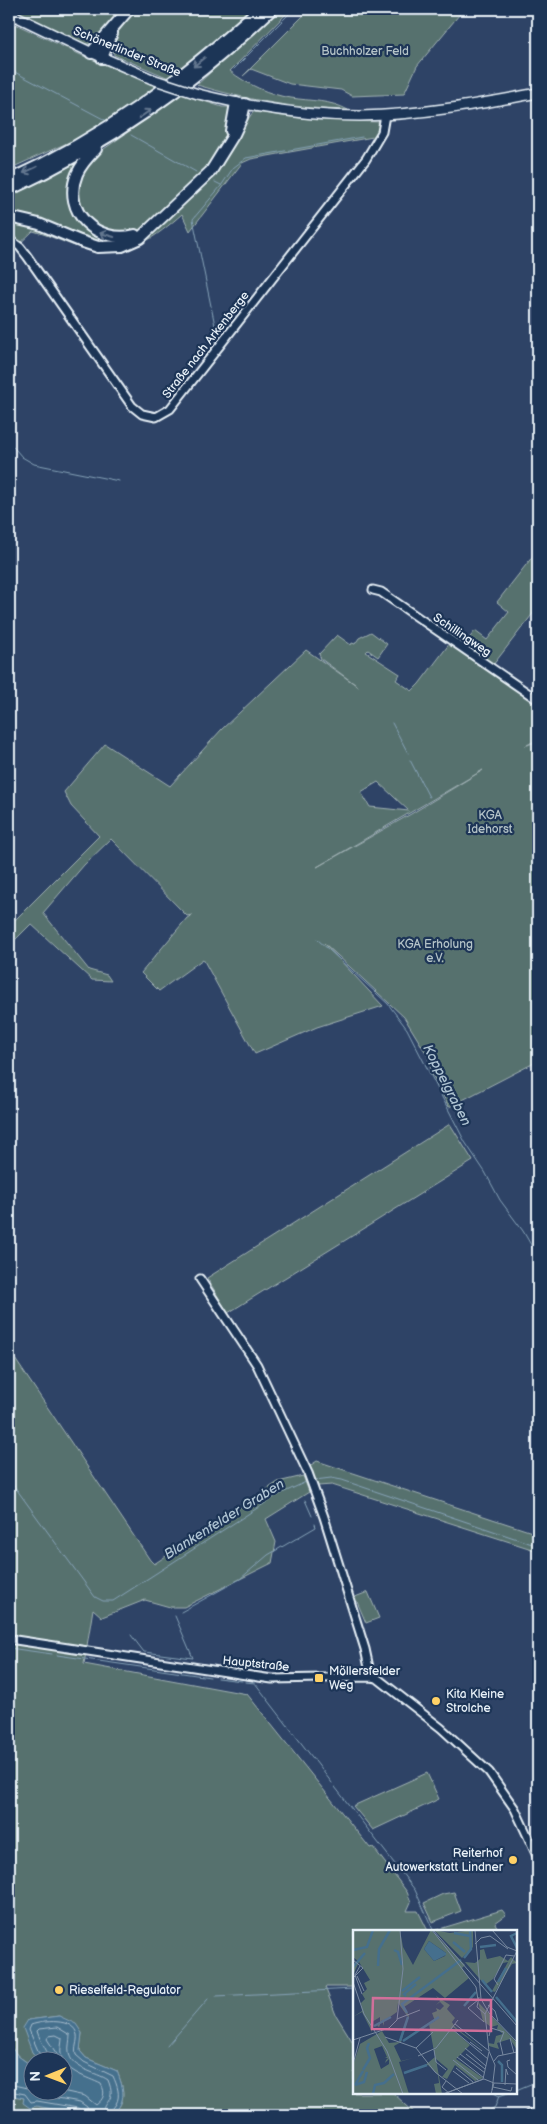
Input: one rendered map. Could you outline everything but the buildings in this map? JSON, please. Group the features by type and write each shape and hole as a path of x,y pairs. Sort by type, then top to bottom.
{"highway":[{"path":"91,52 129,9"},
{"path":"236,30 253,9"},
{"path":"9,180 102,132 159,94 260,9"},
{"path":"9,190 104,141 142,117 233,46 272,9"},
{"path":"102,58 115,26"},
{"path":"9,217 39,224 80,241 105,248 122,246 140,238 211,171 242,117 240,103"},
{"path":"104,141 85,161 76,175 74,194 79,213 90,226 109,237 130,237 153,226"}],"main road":[{"name":"Schönerlinder Straße","path":"9,13 102,58 152,79 198,94 308,114 385,115 454,108 538,93"},
{"path":"530,2115 538,2112"}],"street":[{"name":"Straße nach Arkenberge","path":"9,239 20,247 27,256 132,406 142,414 156,418 170,409 366,159 382,132 385,115"},
{"name":"Schillingweg","path":"373,590 381,592 538,699"},
{"path":"200,1279 257,1365 308,1473 365,1649 371,1677 379,1679 441,1728 489,1772 516,1811 538,1858"},
{"name":"Hauptstraße","path":"9,1639 272,1679 371,1677"}],"green space":[{"path":"11,9 124,9 97,41 89,44 81,43"},
{"path":"136,9 250,9 244,17 169,78 114,55 112,40"},
{"path":"278,9 291,9 230,71 267,92 291,98 328,103 348,110 272,103 197,85"},
{"name":"Buchholzer Feld","path":"310,9 464,9 417,66 404,94 352,96 341,90 290,84 251,69 243,76"},
{"path":"9,21 81,55 157,86 105,126 9,169"},
{"path":"182,94 222,107 228,107 240,131 253,112 317,120 380,122 379,129 373,137 251,159 242,163 190,231 182,214 141,244 118,252 92,251 33,231 13,250 9,248 9,193 88,154 94,156"},
{"path":"533,556 538,560 538,607 493,665 463,646 475,631 487,640 509,612 497,602"},
{"path":"371,632 387,644 378,657 368,650 366,652 400,674 396,680 412,691 450,643 538,705 538,739 525,746 538,741 538,1061 449,1107 432,1074 428,1056 404,1017 324,943 383,1006 317,1027 255,1054 203,959 159,991 141,973 187,918 192,915 187,916 111,839 84,865 43,913 89,970 107,975 111,981 92,980 31,924 9,946 9,926 99,836 71,806 64,792 105,744 170,786 222,729 306,650 359,687 321,659 319,654 337,635 351,645 352,643 355,644 359,638","holes":["483,770 411,814 317,867","378,782 409,811 370,807 361,792"]},
{"path":"450,1124 473,1161 228,1313 207,1278"},
{"path":"9,1350 154,1564 278,1482 303,1476 309,1492 266,1519 276,1542 272,1563 184,1607 170,1607 145,1600 102,1617 93,1609 84,1664 247,1694 370,1848 373,1847 407,1892 411,1902 407,1911 418,1911 428,1930 353,1930 353,1987 325,1987 336,2015 353,2042 353,2094 394,2094 417,2115 113,2115 121,2104 123,2094 117,2071 86,2058 80,2051 82,2033 59,2016 28,2020 32,2052 22,2052 22,2059 9,2045"},
{"path":"317,1461 538,1534 538,1551 332,1485 318,1486 308,1467"},
{"path":"368,1592 379,1618 366,1623 355,1597"},
{"path":"427,1773 439,1799 373,1830 353,1806"},
{"path":"454,1892 461,1911 433,1922 424,1903 443,1894"},
{"path":"502,1910 506,1915 495,1923 498,1930 436,1930"},
{"path":"9,2095 22,2098 22,2102 26,2102 30,2108 36,2106 86,2115 9,2115"}],"water":[{"path":"59,2016 76,2024 82,2033 80,2051 86,2058 117,2071 123,2094 121,2104 113,2115 86,2115 36,2106 30,2108 23,2103 72,2102 72,2052 32,2052 23,2028 28,2020"},
{"path":"9,2045 22,2059 22,2098 9,2095"}],"waterway":[{"path":"234,69 294,9"},
{"path":"9,69 105,120"},
{"path":"131,135 196,172"},
{"path":"217,335 193,219 221,186 233,168 246,158 362,137"},
{"path":"215,182 221,185"},
{"path":"9,442 22,457 34,464 119,481"},
{"path":"392,723 408,753"},
{"path":"410,760 429,797"},
{"name":"Koppelgraben","path":"317,939 388,1004 407,1029 465,1142 485,1172 500,1200 523,1231 538,1257"},
{"name":"Blankenfelder Graben","path":"315,1480 331,1478 342,1480 538,1546"},
{"name":"Blankenfelder Graben","path":"9,1479 95,1597 103,1601 113,1601 276,1496 308,1481"},
{"path":"305,1500 312,1516"},
{"path":"181,1612 240,1579 268,1555 316,1527 315,1524"},
{"path":"131,1635 144,1652 193,1658 175,1616"},
{"path":"9,1648 52,1654"},
{"path":"57,1655 210,1677"},
{"path":"217,1678 242,1681"},
{"path":"245,1682 255,1683 332,1783"},
{"path":"335,1787 415,1890 433,1930"},
{"path":"216,1996 353,1989"},
{"path":"167,2046 208,1999"},
{"path":"517,2090 538,2081"},
{"path":"496,2094 499,2096 505,2094"},
{"path":"482,2115 495,2107 499,2096"}],"place":[{"name":"Möllersfelder Weg","path":"319,1678"},
{"name":"Kita Kleine Strolche","path":"436,1701"},
{"name":"Reiterhof Autowerkstatt Lindner","path":"513,1860"},
{"name":"Rieselfeld-Regulator","path":"59,1990"}],"park label":[{"name":"KGA Idehorst","path":"490,822"},
{"name":"KGA Erholung e.V.","path":"435,951"}]}
